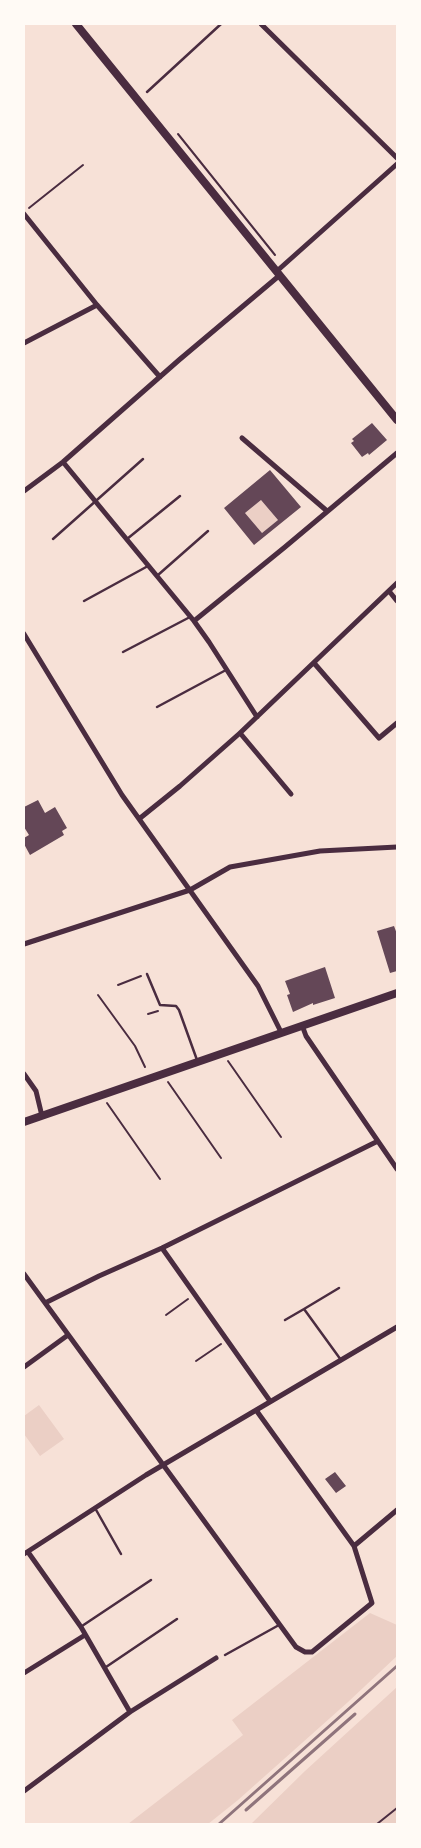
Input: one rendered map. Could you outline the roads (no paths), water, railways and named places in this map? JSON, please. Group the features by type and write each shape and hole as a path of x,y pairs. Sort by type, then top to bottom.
{"main road":[{"path":"76,24 397,420"},
{"path":"24,1122 397,992"}],"street":[{"path":"261,24 397,158"},
{"path":"24,491 64,462 278,273 397,164"},
{"path":"24,214 97,305 160,377"},
{"path":"24,343 97,305"},
{"path":"242,438 327,512"},
{"path":"192,619 327,512 397,452"},
{"path":"64,462 192,619 257,717"},
{"path":"139,819 240,733 397,583"},
{"path":"389,591 397,600"},
{"path":"24,634 26,644 122,795 258,986 281,1032"},
{"path":"314,663 379,738 397,723"},
{"path":"240,733 291,794"},
{"path":"24,944 190,890 224,869 252,862 320,851 397,847"},
{"path":"302,1025 306,1036 397,1169"},
{"path":"24,1074 36,1091 42,1116"},
{"path":"45,1303 106,1272 162,1248 378,1141"},
{"path":"162,1248 270,1401"},
{"path":"24,1274 296,1647 305,1652 312,1652 372,1603 354,1546 256,1410"},
{"path":"130,1712 81,1627 25,1553 163,1466 397,1327"},
{"path":"24,1367 68,1335"},
{"path":"354,1546 397,1510"},
{"path":"24,1674 85,1635"},
{"path":"24,1791 130,1712 216,1658"}],"lane":[{"path":"147,92 221,24"},
{"path":"53,539 143,459"},
{"path":"126,540 180,496"},
{"path":"157,576 208,530"},
{"path":"84,601 148,566"},
{"path":"123,652 192,619"},
{"path":"157,707 226,670"},
{"path":"147,974 160,1005 176,1006 179,1010 197,1061"},
{"path":"285,1320 339,1288"},
{"path":"304,1309 341,1360"},
{"path":"95,1508 121,1554"},
{"path":"81,1627 151,1580"},
{"path":"105,1668 177,1619"},
{"path":"225,1655 280,1625"}],"railway":[{"path":"219,1824 397,1666"},
{"path":"246,1810 355,1714"}]}
